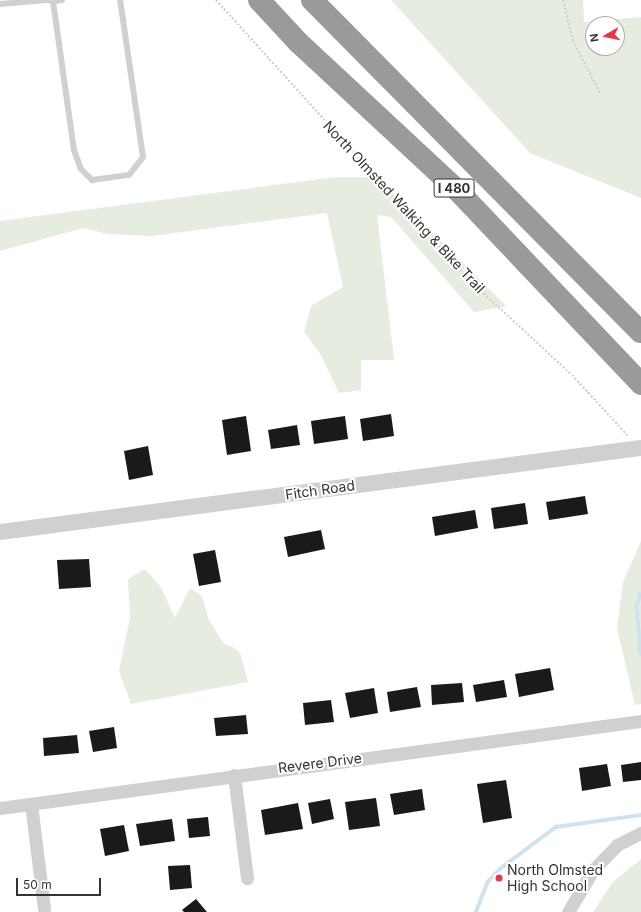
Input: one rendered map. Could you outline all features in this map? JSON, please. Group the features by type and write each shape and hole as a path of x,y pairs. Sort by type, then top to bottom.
{"highway":[{"name":"I 480","path":"259,0 299,43 458,191 641,384"},
{"name":"I 480","path":"312,0 641,332"}],"street":[{"name":"Fitch Road","path":"0,532 635,445"},
{"name":"Revere Drive","path":"0,808 234,775 641,721"},
{"path":"234,775 247,878"},
{"path":"31,804 44,909"},
{"path":"568,912 581,885 597,865 617,845 641,833"}],"lane":[{"path":"49,0 74,150 81,169 92,180 129,175 143,157 120,0"},
{"path":"0,4 62,0"}],"path":[{"name":"North Olmsted Walking & Bike Trail","path":"216,0 466,277 572,375 628,435 635,445"},
{"path":"563,0 573,41 600,93"}],"shaded area":[{"path":"391,0 583,0 585,22 585,56 625,56 625,18 641,17 641,198 530,153"},
{"path":"335,177 377,177 506,306 474,312 391,217 377,215 394,360 361,360 361,390 339,393 321,355 304,332 311,306 343,287 327,213 152,236 108,234 83,228 0,251 0,221"},
{"path":"641,541 641,704 635,705 617,628 623,582"},
{"path":"145,569 160,586 175,618 190,588 202,596 209,620 224,644 235,648 241,655 248,682 131,704 119,671 130,618 128,579"},
{"path":"641,859 641,912 593,912 613,882"}],"building":[{"path":"391,414 394,436 363,441 360,419"},
{"path":"246,416 251,451 227,455 222,420"},
{"path":"345,416 348,439 314,444 311,421"},
{"path":"297,425 300,445 271,449 268,430"},
{"path":"148,446 153,475 129,480 124,451"},
{"path":"585,496 588,514 549,520 546,502"},
{"path":"525,503 528,524 494,529 491,508"},
{"path":"475,510 478,528 435,536 432,517"},
{"path":"321,530 325,549 288,557 284,537"},
{"path":"215,550 221,582 199,586 193,554"},
{"path":"89,559 91,587 59,589 57,560"},
{"path":"550,668 554,690 519,697 515,674"},
{"path":"504,680 507,697 476,702 473,685"},
{"path":"462,683 464,702 432,705 431,685"},
{"path":"417,687 421,707 390,712 387,692"},
{"path":"374,688 378,713 350,718 345,693"},
{"path":"331,700 334,722 305,725 303,703"},
{"path":"246,715 248,734 216,736 214,718"},
{"path":"114,727 117,748 93,752 89,731"},
{"path":"77,735 79,753 44,756 43,738"},
{"path":"641,762 641,780 623,782 621,765"},
{"path":"607,764 611,786 582,791 579,768"},
{"path":"506,780 512,818 483,823 477,784"},
{"path":"422,789 425,810 394,815 390,794"},
{"path":"376,798 380,826 349,830 345,802"},
{"path":"330,799 334,819 312,824 308,803"},
{"path":"298,803 303,829 265,835 261,810"},
{"path":"208,817 210,836 189,838 187,819"},
{"path":"172,819 175,841 140,846 136,824"},
{"path":"124,825 129,851 105,856 100,829"},
{"path":"190,865 192,888 170,890 168,866"},
{"path":"196,899 207,912 184,912 182,910"}],"waterway":[{"path":"641,594 637,606 641,654"},
{"path":"476,912 487,883 500,869 556,827 641,815"}],"place":[{"name":"North Olmsted High School","path":"499,878"}]}
